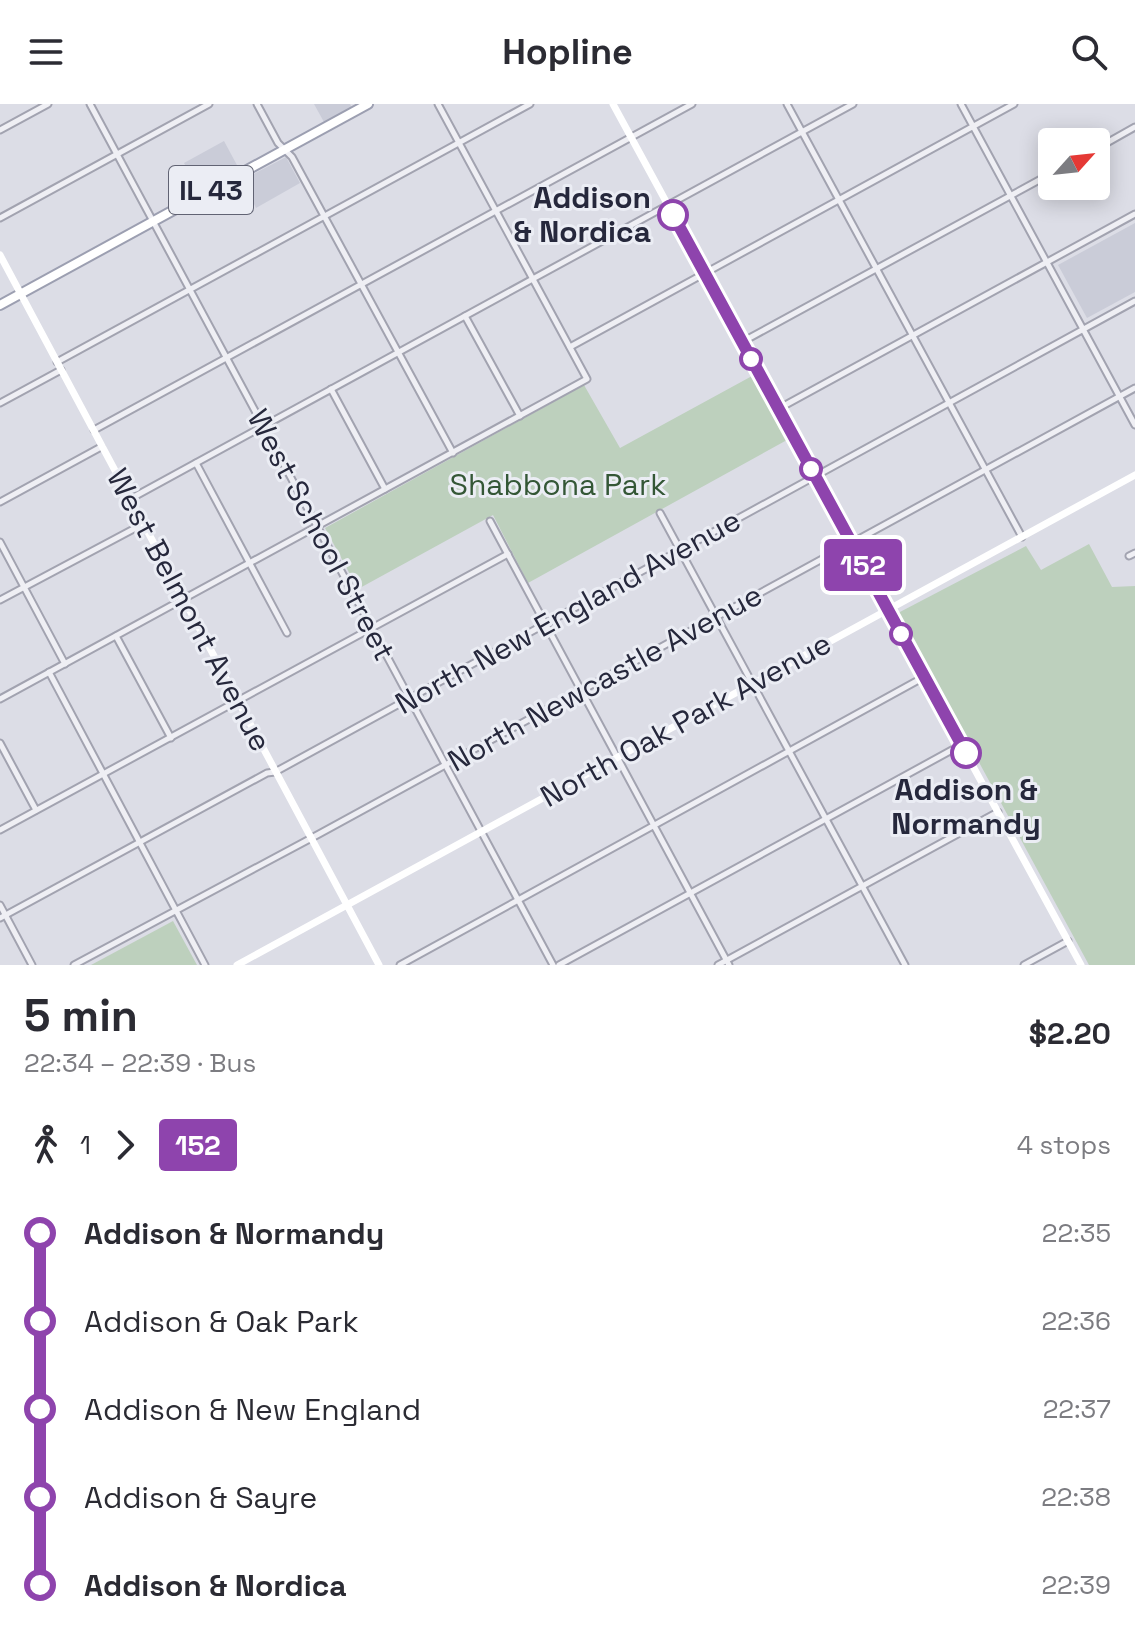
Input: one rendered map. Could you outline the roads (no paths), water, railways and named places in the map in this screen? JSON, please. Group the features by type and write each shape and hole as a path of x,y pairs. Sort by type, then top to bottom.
{"main road":[{"name":"IL 43","path":"0,305 368,104"}],"street":[{"path":"0,130 48,104"},
{"name":"West School Street","path":"90,104 481,832 556,965"},
{"path":"0,218 209,104"},
{"path":"257,104 278,143 292,157 453,453"},
{"path":"0,699 587,379 438,104"},
{"path":"0,403 190,290 530,104"},
{"path":"613,104 1081,965"},
{"path":"93,431 692,104"},
{"path":"787,104 1022,537"},
{"path":"130,499 853,104"},
{"path":"961,104 1135,425"},
{"path":"570,347 1014,104"},
{"path":"1110,141 1135,127"},
{"path":"742,342 1038,181"},
{"path":"778,409 1135,214"},
{"name":"West Belmont Avenue","path":"0,255 379,965"},
{"name":"North New England Avenue","path":"3,916 267,773 275,772 1135,301"},
{"path":"465,316 520,416"},
{"name":"North Newcastle Avenue","path":"74,965 1135,388"},
{"path":"331,389 385,489"},
{"path":"0,502 101,447"},
{"path":"196,463 287,633"},
{"name":"North Oak Park Avenue","path":"237,965 1135,475"},
{"path":"660,513 905,965"},
{"path":"490,521 727,963"},
{"path":"0,600 143,524"},
{"path":"0,542 65,664"},
{"path":"0,830 508,554"},
{"path":"116,636 171,738"},
{"path":"49,672 205,965"},
{"path":"400,965 924,677"},
{"path":"0,743 36,810"},
{"path":"556,965 961,745"},
{"path":"718,965 727,963 998,812"},
{"path":"0,905 3,916 32,965"},
{"path":"1024,965 1068,941"}],"place":[{"name":"Addison & Nordica","path":"673,215"},
{"name":"Addison & Normandy","path":"966,753"}],"park label":[{"name":"Shabbona Park","path":"558,485"}]}
